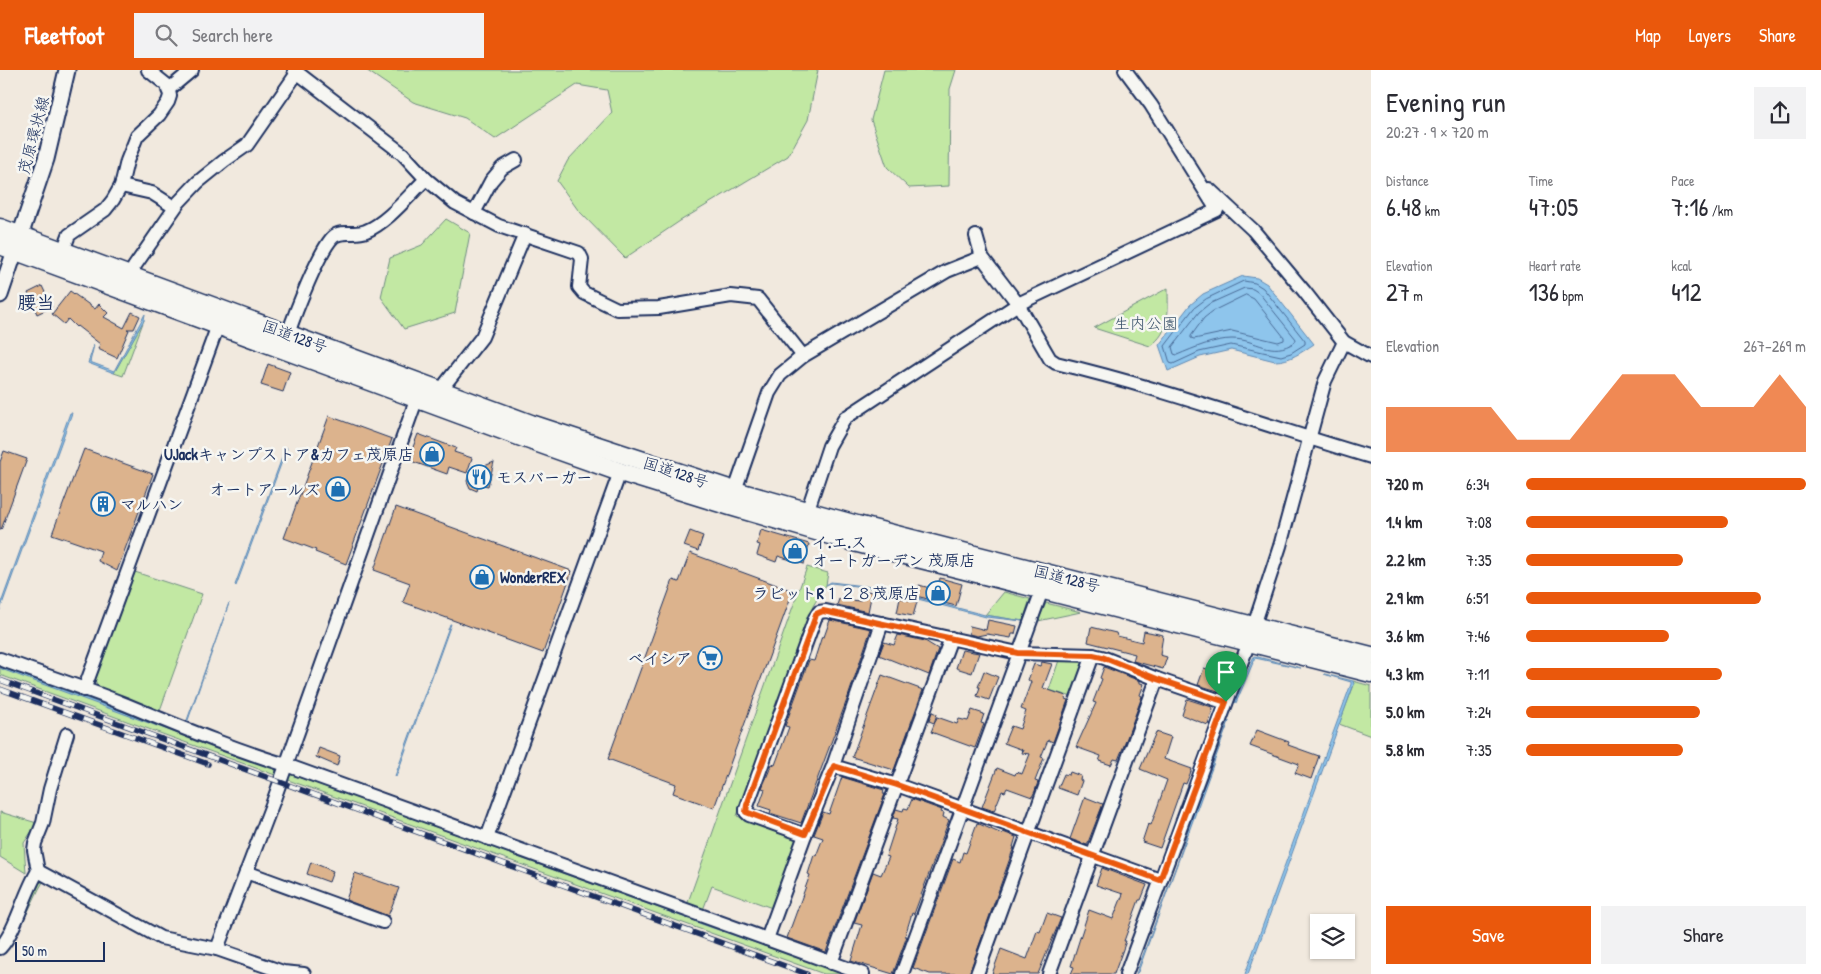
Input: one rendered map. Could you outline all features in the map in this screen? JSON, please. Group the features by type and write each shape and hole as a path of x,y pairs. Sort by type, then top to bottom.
{"highway":[{"name":"国道128号","path":"0,228 12,244 439,399 620,472 732,499 807,512 1045,581 1251,634 1371,673"},
{"name":"国道128号","path":"12,244 63,251 130,276 220,318 288,334 420,392"},
{"name":"国道128号","path":"439,399 610,451 732,499 854,542 1045,581"},
{"name":"国道128号","path":"1251,634 1371,656"}],"main road":[{"name":"茂原環状線","path":"0,294 12,244 48,150 67,70"}],"street":[{"path":"63,251 69,235 105,210 114,200 121,186 137,136 159,115 168,102 168,86 148,70"},
{"path":"168,90 192,70"},
{"path":"807,512 829,446 845,418 1018,304 1217,210 1151,105 1125,70"},
{"path":"130,276 174,207 198,182 247,145 295,72 403,154 426,178 455,203 499,226 579,253 582,259 579,287 584,293 617,309 659,308 731,296 758,299 803,356"},
{"path":"474,213 491,181 502,168 516,160"},
{"path":"1195,176 1253,230 1344,342 1371,357"},
{"path":"288,334 322,253 334,237 341,233 357,234 367,231 384,220 426,178"},
{"path":"121,186 152,193 174,207"},
{"path":"439,399 446,383 482,337 526,234"},
{"path":"976,236 982,257 1018,304 1050,359 1056,363 1140,385 1371,457"},
{"path":"732,499 769,393 780,375 803,356 947,271 982,257"},
{"path":"84,690 220,318"},
{"path":"1126,974 1251,634 1288,518 1325,381 1344,342"},
{"path":"217,949 273,802 420,392"},
{"path":"487,838 620,472"},
{"path":"902,974 1045,581"},
{"path":"805,834 749,815 746,809 816,614 823,611 1018,653 1093,655 1102,657 1157,679 1226,702"},
{"path":"766,939 805,834 834,766 882,623"},
{"path":"831,963 951,638"},
{"path":"976,974 1093,655"},
{"path":"0,659 186,730 863,974"},
{"path":"1050,974 1157,679"},
{"path":"0,948 5,942 5,929 38,871 34,850 35,843 43,823 50,788 67,734"},
{"path":"834,766 897,785 1160,880"},
{"path":"38,871 161,938 217,949 283,972 304,974"},
{"path":"246,872 383,922"}],"green space":[{"path":"366,70 818,70 808,120 788,156 680,221 625,258 578,210 557,181 568,160 612,113 607,90 577,85 495,139 465,118 413,102"},
{"path":"884,70 956,70 950,89 949,186 909,188 887,167 871,120"},
{"path":"446,219 470,233 455,313 404,329 381,297 390,258 422,245"},
{"name":"生内公園","path":"1168,288 1168,312 1165,327 1162,334 1150,346 1094,328"},
{"path":"144,320 123,376 114,373"},
{"path":"807,567 828,573 826,585 813,606 737,816 795,837 797,840 772,908 712,886 703,910 687,905"},
{"path":"135,572 202,594 159,713 99,689 95,680"},
{"path":"1004,592 1030,599 1023,621 985,615"},
{"path":"1046,603 1081,612 1038,621"},
{"path":"1059,660 1082,661 1084,664 1072,697 1049,690"},
{"path":"0,667 108,704 165,727"},
{"path":"0,668 276,767 275,775 0,675"},
{"path":"1353,681 1371,686 1371,736 1339,724 1354,685"},
{"path":"291,773 846,974 824,974 288,780"},
{"path":"0,812 37,823 24,843 26,873 0,857"},
{"path":"43,882 39,889 16,936 36,883"}],"water":[{"path":"1243,276 1257,278 1267,284 1314,344 1296,356 1280,361 1231,350 1200,357 1168,371 1159,345 1190,305 1203,294"},
{"path":"145,314 144,320 114,373 88,363 94,345 90,362 114,371"},
{"path":"70,413 72,413 0,610 0,606"},
{"path":"287,448 236,586 235,585"},
{"path":"831,582 880,588 985,615 1023,621 986,617 880,589 831,583 826,585"},
{"path":"229,603 187,723 186,723"},
{"path":"451,624 396,777 395,776"},
{"path":"1254,656 1301,668 1255,658 1236,703 1235,702"},
{"path":"0,667 273,766 272,768"},
{"path":"1324,674 1353,681 1354,684 1248,974 1245,974 1351,684 1351,682"},
{"path":"1229,721 1138,972 1136,974 1179,858 1193,814"},
{"path":"293,775 689,918 689,919"},
{"path":"696,922 735,933 844,974"}],"building":[{"path":"42,286 52,307 37,314 28,293"},
{"path":"70,291 95,309 99,304 108,313 104,317 124,328 132,312 140,316 134,329 127,329 129,330 117,358 98,349 100,344 68,319 64,324 52,314"},
{"path":"268,364 290,372 283,392 261,385"},
{"name":"オートアールズ","path":"329,416 392,439 346,564 284,538"},
{"name":"UJackキャンプストア&カフェ茂原店","path":"418,434 456,448 454,452 472,458 467,473 449,467 447,474 408,460"},
{"name":"マルハン","path":"84,449 153,474 117,571 98,561 101,551 52,534"},
{"path":"4,451 27,459 0,530 0,462"},
{"name":"モスバーガー","path":"494,462 488,486 479,484 477,491 470,488 467,481 470,472"},
{"name":"WonderREX","path":"396,507 572,571 543,653 403,602 410,583 374,570"},
{"path":"761,530 809,544 804,564 778,556 776,562 757,555 760,545 757,544"},
{"path":"690,531 703,536 698,551 684,546"},
{"name":"ベイシア","path":"690,553 793,591 714,808 673,793 676,784 608,759 673,580 679,582"},
{"name":"ラビットR１２８茂原店","path":"940,578 962,584 956,606 916,596 919,585 937,590"},
{"path":"862,590 872,592 868,612 837,605 839,599 860,601"},
{"path":"900,598 917,602 913,616 897,613"},
{"path":"830,620 871,629 801,823 770,813 771,810 759,806 765,789 762,788 772,764 775,765 789,727 785,726 809,660 814,661 822,636 824,637"},
{"path":"988,620 1017,626 1015,634 1012,634 1011,638 987,634 977,636 969,634 970,626 986,630"},
{"path":"1091,627 1142,642 1144,631 1163,635 1160,655 1167,657 1163,669 1133,661 1135,654 1088,642"},
{"path":"898,635 925,641 938,649 929,675 879,655 884,642 894,645"},
{"path":"962,650 979,653 972,673 956,668"},
{"path":"1042,662 1052,664 1043,688 1066,696 1065,699 1068,700 1053,742 1048,740 1041,757 1044,758 1035,781 1038,782 1035,791 1032,797 1007,788 1005,792 1002,791 994,811 982,807 997,768 1015,775 1016,772 1022,774 1030,754 1022,753 1023,750 1004,743 1011,726 1020,729 1026,711 1021,709 1031,682 1028,680 1034,664 1040,666"},
{"path":"1104,667 1144,684 1140,695 1142,696 1125,743 1118,760 1114,759 1111,765 1099,761 1101,756 1076,747 1096,703 1093,702 1102,679 1100,678"},
{"path":"1204,668 1225,675 1220,690 1198,685"},
{"path":"984,671 998,677 989,700 977,696"},
{"path":"882,675 923,690 894,770 852,757"},
{"path":"1187,699 1212,707 1213,710 1208,725 1182,715"},
{"path":"972,710 984,714 981,723 984,724 975,748 931,732 937,717 957,724 959,719 968,721"},
{"path":"932,712 937,714 934,723 929,721"},
{"path":"1257,730 1289,742 1288,745 1319,756 1311,779 1295,773 1299,764 1250,746"},
{"path":"1156,732 1171,737 1164,759 1192,769 1186,784 1183,783 1160,848 1142,842 1148,824 1151,825 1167,780 1140,769"},
{"path":"319,748 340,756 337,766 316,757"},
{"path":"1070,772 1081,776 1080,780 1082,781 1077,795 1058,788 1064,774 1069,775"},
{"path":"842,777 884,790 883,794 885,794 826,952 787,938 810,875 808,874 814,855 816,856 823,838 814,835 823,812 829,814"},
{"path":"1085,797 1103,804 1087,845 1070,839"},
{"path":"912,799 942,810 941,812 944,813 943,817 949,820 914,914 912,913 905,936 907,936 893,974 851,961 862,925 854,923 873,872 881,875 889,857 886,856 898,819 893,818 896,809 903,811 904,808 908,809"},
{"path":"977,823 1002,834 1003,832 1016,837 969,974 930,974 913,968 953,859 960,862 963,852 966,853"},
{"path":"311,862 333,871 329,882 307,874"},
{"path":"1102,868 1147,885 1141,900 1139,900 1114,974 1071,974 1074,967 1071,966 1089,910 1113,919 1123,894 1096,885"},
{"path":"355,873 399,888 388,916 346,900"},
{"path":"1047,913 1061,918 1038,974 992,974 1001,949 1027,959 1037,931 1040,932"}],"railway":[{"path":"0,680 807,974"},
{"path":"0,689 208,764"}],"place":[{"name":"UJackキャンプストア&カフェ茂原店","path":"432,454"},
{"name":"モスバーガー","path":"479,477"},
{"name":"オートアールズ","path":"338,489"},
{"name":"マルハン","path":"103,504"},
{"name":"イ.エ.ス オートガーデン 茂原店","path":"795,551"},
{"name":"WonderREX","path":"482,577"},
{"name":"ラビットR１２８茂原店","path":"938,593"},
{"name":"ベイシア","path":"710,658"}],"district":[{"name":"腰当","path":"36,302"}],"route":[{"path":"823,611 1018,653 1093,655 1102,657 1157,679 1226,702 1160,880 897,785 834,766 805,834 749,815 746,812 816,614 823,611"}]}
